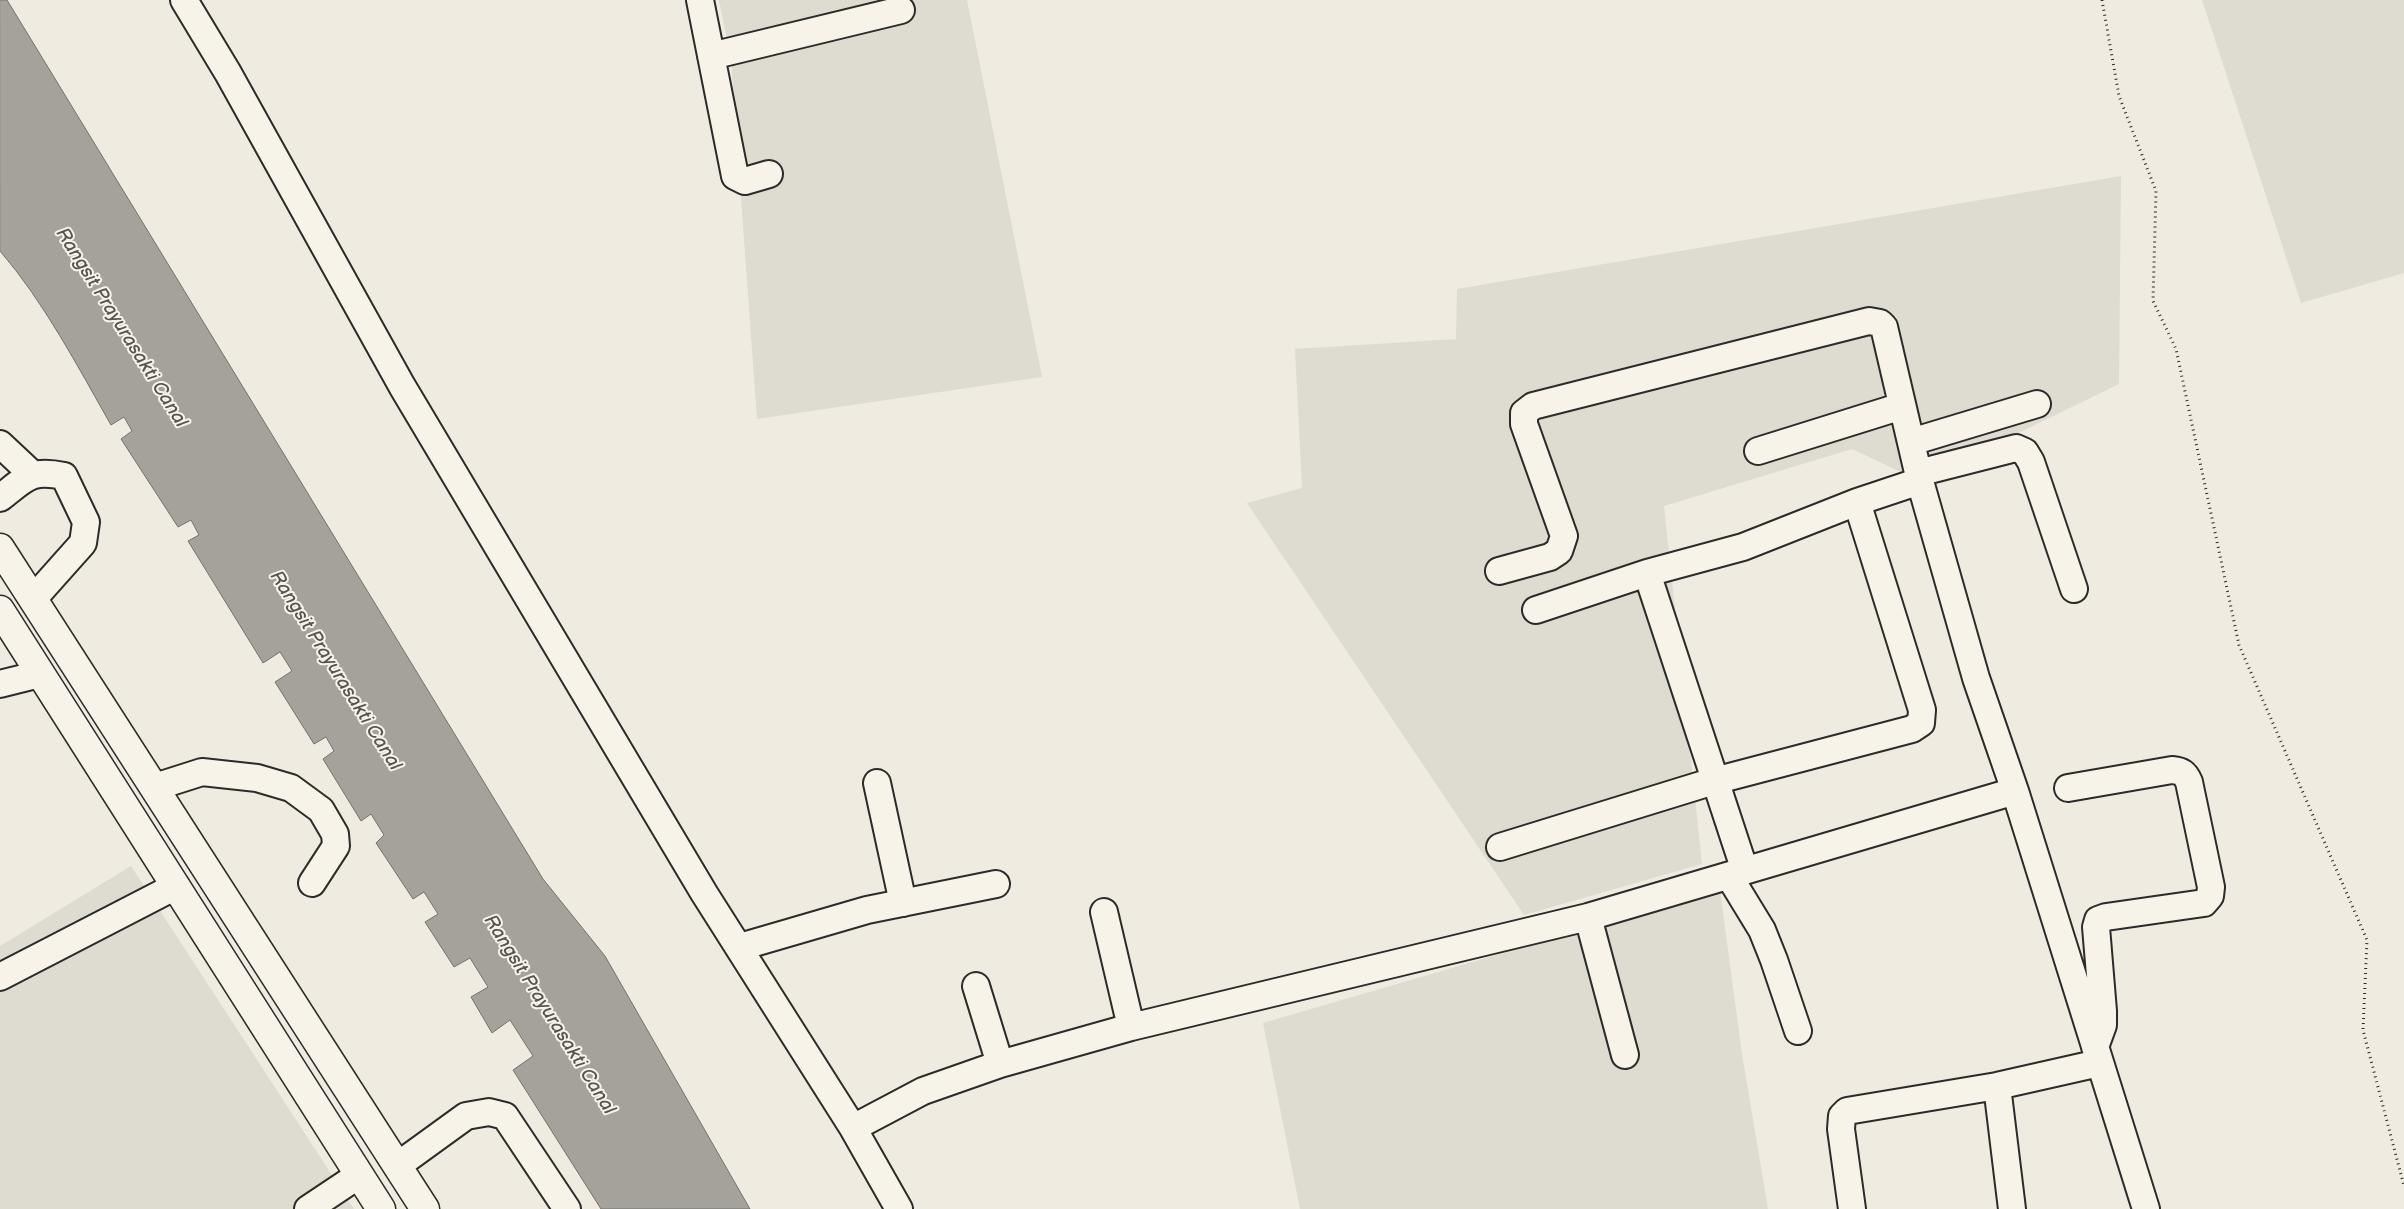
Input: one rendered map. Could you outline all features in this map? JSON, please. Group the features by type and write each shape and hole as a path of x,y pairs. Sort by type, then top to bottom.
{"main road":[{"path":"0,548 155,786 425,1209"},
{"path":"0,610 380,1209"}],"street":[{"path":"184,0 228,73 402,386 661,820 853,1128 899,1209"},
{"path":"700,0 735,176 744,181 769,174"},
{"path":"711,56 901,10"},
{"path":"1499,571 1550,557 1559,551 1564,536 1524,424 1524,413 1533,406 1875,320 1884,327 1919,477 1976,678 2015,791 2146,1209"},
{"path":"1911,442 2038,404"},
{"path":"1758,451 1902,406"},
{"path":"0,444 32,474"},
{"path":"1536,610 1647,573 1743,547 1919,477 2016,448 2025,452 2031,462 2074,589"},
{"path":"0,498 32,474 48,472 64,476 86,522 83,543 34,598"},
{"path":"1500,847 1714,781 1912,729 1921,723 1922,710 1858,502"},
{"path":"1647,573 1714,781 1737,874 1762,930 1798,1031"},
{"path":"0,684 40,674"},
{"path":"2068,788 2172,770 2181,771 2186,775 2189,782 2211,887 2210,896 2204,904 2106,917 2098,920 2096,927 2103,1018 2097,1055"},
{"path":"155,786 202,772 256,778 291,788 321,810 335,834 336,846 312,883"},
{"path":"877,783 903,903"},
{"path":"853,1128 923,1091 1000,1064 1131,1027 1588,917 2015,791"},
{"path":"740,947 867,910 996,884"},
{"path":"0,977 176,886"},
{"path":"1104,912 1131,1027"},
{"path":"1588,917 1625,1055"},
{"path":"976,986 1000,1064"},
{"path":"1852,1209 1841,1130 1842,1116 1847,1111 1997,1086 2097,1055"},
{"path":"1997,1086 2012,1209"},
{"path":"397,1166 466,1116 489,1112 505,1116 567,1209"},
{"path":"308,1209 359,1175"}],"path":[{"path":"2102,0 2119,96 2156,191 2153,301 2176,349 2239,645 2367,940 2363,1030 2404,1186"}],"shaded area":[{"path":"719,0 967,0 1042,377 757,419 731,59"},
{"path":"2202,0 2404,0 2404,273 2301,303"},
{"path":"2121,176 2119,384 1920,481 1852,449 1664,506 1702,864 1524,915 1247,503 1302,488 1295,349 1456,339 1457,289"},
{"path":"131,866 354,1209 0,1209 0,946"},
{"path":"1720,890 1742,1054 1768,1209 1300,1209 1263,1023"}],"water":[{"name":"Rangsit Prayurasakti Canal","path":"0,0 7,0 543,879 605,956 750,1209 601,1209 513,1070 533,1056 510,1020 492,1033 471,997 488,987 470,958 454,967 425,922 438,914 424,892 413,899 376,843 384,835 371,814 361,821 323,759 334,751 326,737 314,744 275,682 292,671 280,652 263,663 188,541 199,535 191,520 178,527 121,439 132,431 124,417 111,425 46,313 0,251"}]}
